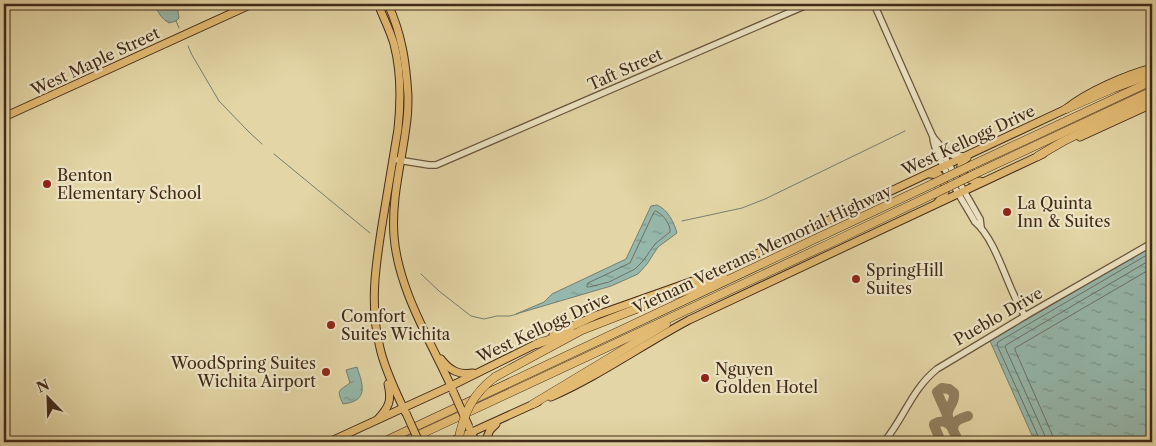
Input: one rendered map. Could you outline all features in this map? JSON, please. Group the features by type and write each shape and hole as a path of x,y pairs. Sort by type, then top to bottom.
{"highway":[{"path":"1066,109 1152,74"},
{"name":"Vietnam Veterans Memorial Highway","path":"383,442 1152,81"},
{"name":"Vietnam Veterans Memorial Highway","path":"404,442 1152,91"},
{"path":"1038,156 1152,97"},
{"path":"537,344 770,261"},
{"path":"533,404 694,306"},
{"path":"458,442 468,408 483,388 495,377 575,334 608,320"},
{"path":"334,442 347,434"}],"main road":[{"name":"West Maple Street","path":"4,117 252,4"},
{"path":"378,4 407,72 408,108 377,254 374,300 375,324 379,347 390,380 419,442"},
{"path":"388,4 400,36 400,56"},
{"name":"West Kellogg Drive","path":"329,442 405,411 452,389 480,372 597,315 718,272 1066,109 1075,101 1122,78 1152,68"},
{"path":"450,442 470,430 502,418 585,381 689,320 977,184 1152,105"},
{"path":"977,151 963,161 961,165 962,171 964,176 971,181 986,180"},
{"path":"397,160 394,218 396,247 401,273 476,442"},
{"path":"930,173 939,175 945,183 946,192 936,204"},
{"path":"429,339 442,361 452,371 466,374 480,372"},
{"path":"375,422 389,404 390,398 386,369"},
{"path":"485,442 490,430 502,418"}],"street":[{"name":"Taft Street","path":"397,160 433,165 452,158 809,4"},
{"path":"874,4 933,137 933,142 953,156 966,156"},
{"path":"937,146 946,165 980,219 981,227"},
{"path":"930,173 938,164 937,146"},
{"path":"974,209 972,194 977,184"},
{"path":"962,192 967,207 993,248 1025,316"},
{"path":"946,199 958,200 967,207"},
{"name":"Pueblo Drive","path":"884,442 917,390 930,375 946,363 1152,243"}],"water":[{"path":"156,4 176,4 179,18 169,23 160,15"},
{"path":"657,205 670,217 677,233 658,247 638,274 611,286 516,314 544,302 552,294 626,259 651,206"},
{"path":"1152,246 1152,442 1035,442 990,341"},
{"path":"357,367 362,391 357,399 343,404 339,393 341,389 350,383 346,370"}],"waterway":[{"path":"176,21 179,28"},
{"path":"188,46 219,101 262,144"},
{"path":"682,221 742,208 765,199 905,131"},
{"path":"274,154 370,233"},
{"path":"421,274 471,316 484,319 517,314"}],"taxiway":[{"path":"948,417 937,392 942,388 949,389 954,393 954,399 948,415 959,442"},
{"path":"953,430 956,422 968,416"},
{"path":"941,442 934,424 943,422 951,426"}],"place":[{"name":"Benton Elementary School","path":"47,184"},
{"name":"La Quinta Inn & Suites","path":"1007,212"},
{"name":"SpringHill Suites","path":"856,279"},
{"name":"Comfort Suites Wichita","path":"331,325"},
{"name":"WoodSpring Suites Wichita Airport","path":"326,372"},
{"name":"Nguyen Golden Hotel","path":"705,378"}]}
